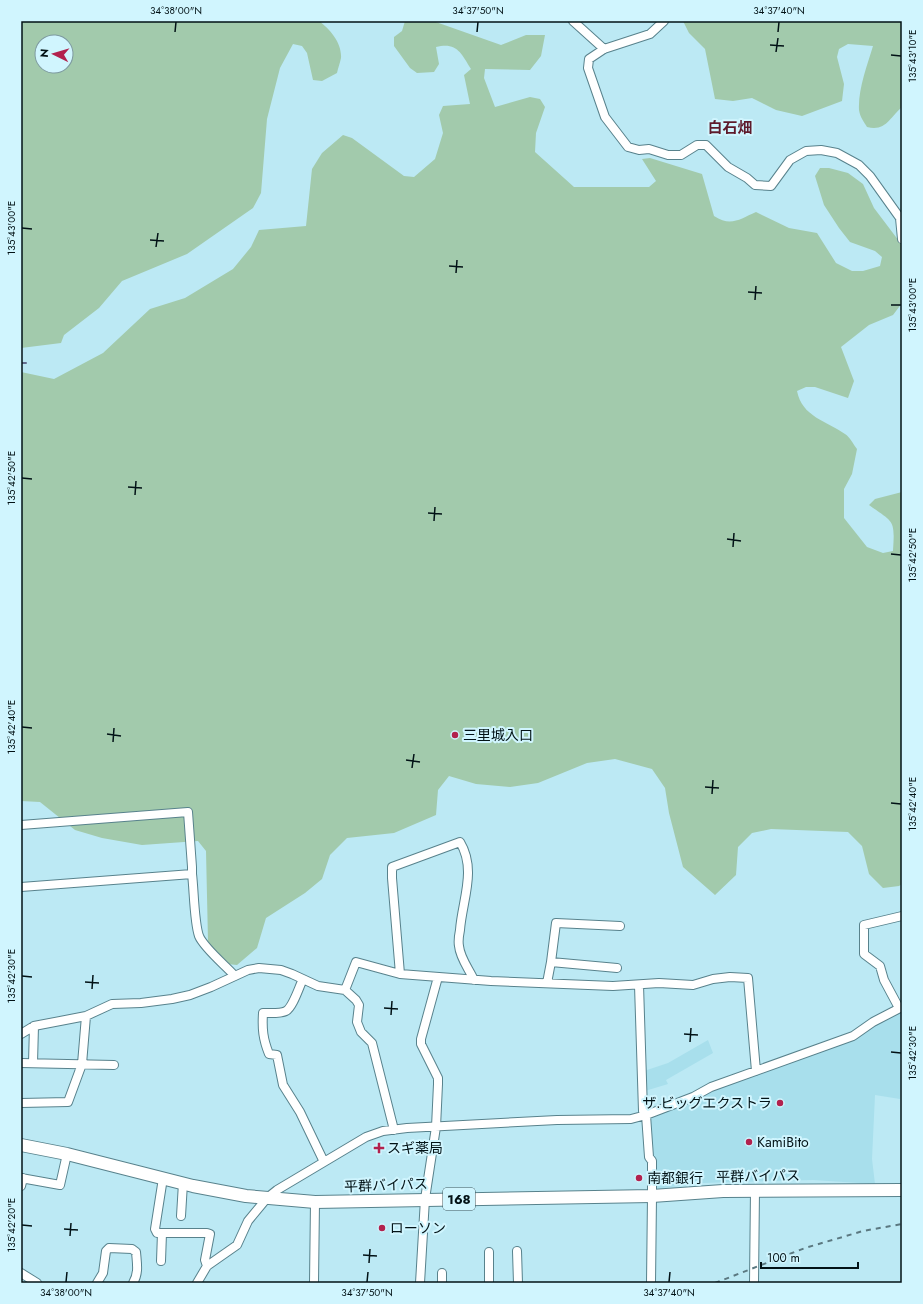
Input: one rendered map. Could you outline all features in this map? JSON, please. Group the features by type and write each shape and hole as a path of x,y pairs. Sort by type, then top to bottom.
{"highway":[{"name":"平群バイパス","path":"21,1145 67,1154 184,1184 246,1196 315,1202 652,1196 755,1190 902,1190"}],"street":[{"path":"573,21 604,49"},
{"path":"664,21 650,34 604,49 589,59 588,68 605,117 628,147 638,150 649,149 668,155 681,155 696,145 706,145 728,167 748,178 755,185 771,186 790,160 806,151 821,150 837,154 859,165 870,176 900,218 902,239"},
{"path":"21,825 188,812 192,874 199,935 203,942 234,975"},
{"path":"400,974 392,868 460,842 463,847 468,867 467,893 460,920 458,945 461,955 474,980"},
{"path":"21,887 192,874"},
{"path":"197,1283 207,1266 237,1245 248,1221 267,1198 277,1190 366,1137 383,1131 436,1127 557,1120 632,1119 693,1097 711,1087 852,1036 873,1022 901,1008 884,980 880,966 864,954 864,925 902,916"},
{"path":"547,983 556,923 620,926"},
{"path":"345,990 356,962 400,974 474,980 613,986 659,983 693,985 713,979 730,977 748,978 756,1071"},
{"path":"551,962 617,968"},
{"path":"21,1034 34,1026 86,1016 112,1004 141,1003 172,999 190,994 211,987 234,975 248,970 259,968 281,970 318,986 345,990 356,1000 359,1005 357,1022 361,1032 372,1043 394,1130"},
{"path":"420,1283 425,1199 436,1127 438,1078 421,1039 438,977"},
{"path":"303,979 291,1006 287,1010 279,1013 263,1013 262,1030 264,1043 269,1054 277,1055 283,1085 300,1112 324,1162"},
{"path":"639,984 643,1111 646,1115 649,1157 652,1161 651,1283"},
{"path":"21,1102 68,1102 82,1064 86,1016"},
{"path":"33,1063 34,1026"},
{"path":"21,1063 114,1065"},
{"path":"22,1180 60,1185 67,1154"},
{"path":"163,1178 155,1229 157,1233 210,1234 205,1260 207,1266"},
{"path":"182,1216 184,1184"},
{"path":"754,1283 755,1190"},
{"path":"314,1283 315,1202"},
{"path":"161,1261 162,1233"},
{"path":"97,1283 103,1272 106,1251 109,1248 132,1249 136,1252 138,1272 132,1283"},
{"path":"517,1251 518,1283"},
{"path":"489,1252 489,1283"},
{"path":"21,1273 37,1283"},
{"path":"442,1273 442,1283"}],"shaded area":[{"name":"ザ.ビッグエクストラ","path":"901,1011 900,1099 875,1095 872,1159 875,1184 813,1180 703,1183 655,1189 650,1157 649,1118 713,1089 840,1045 873,1025"},
{"path":"708,1040 713,1053 666,1080 668,1084 645,1091 644,1071 668,1063"}],"green space":[{"path":"21,21 319,21 327,28 340,47 341,58 337,73 322,81 313,80 307,53 302,46 293,44 280,68 267,119 261,193 253,208 187,254 122,281 99,308 64,335 61,343 21,348"},
{"path":"405,21 433,21 501,45 526,35 545,35 541,56 530,70 485,69 484,78 495,107 530,97 540,99 545,107 536,133 535,152 574,187 649,187 656,181 642,159 650,158 702,174 714,216 720,219 725,221 735,221 756,212 789,228 817,233 836,263 852,271 863,271 880,266 882,257 875,251 850,242 824,205 815,176 820,168 829,168 848,173 863,184 874,208 902,245 902,303 893,315 869,325 841,347 854,381 848,398 815,387 806,387 797,391 804,407 810,413 847,435 857,449 852,474 844,489 844,518 867,547 883,553 893,551 894,533 891,523 884,515 869,505 875,499 902,492 902,884 899,886 883,888 869,874 862,846 848,832 771,829 752,833 738,847 736,875 715,895 683,867 669,813 665,788 652,769 615,759 587,763 538,783 510,787 476,784 449,776 438,790 436,815 394,833 347,838 330,855 322,879 305,893 266,918 257,948 237,965 218,963 208,941 206,851 198,841 142,845 102,838 75,830 40,802 21,801 21,372 54,379 103,353 150,309 185,298 233,269 251,247 259,230 306,226 312,169 322,153 343,135 352,138 404,176 414,177 435,159 443,133 439,115 443,106 470,104 464,75 471,69 458,50 449,46 436,47 439,64 434,72 417,73 410,68 394,46 394,37 402,31"},
{"path":"683,21 902,21 902,107 883,126 873,128 867,127 860,115 859,102 863,78 873,46 848,44 839,49 837,57 844,84 842,101 802,116 776,110 752,98 733,101 715,99 705,49 689,33"}],"waterway":[{"path":"21,363 26,363"}],"railway":[{"path":"715,1283 805,1248 863,1231 902,1224"}],"place":[{"name":"三里城入口","path":"455,735"},
{"name":"ザ.ビッグエクストラ","path":"780,1103"},
{"name":"KamiBito","path":"749,1142"},
{"name":"スギ薬局","path":"379,1148"},
{"name":"南都銀行","path":"639,1178"},
{"name":"ローソン","path":"382,1228"}],"district":[{"name":"白石畑","path":"730,128"}]}
